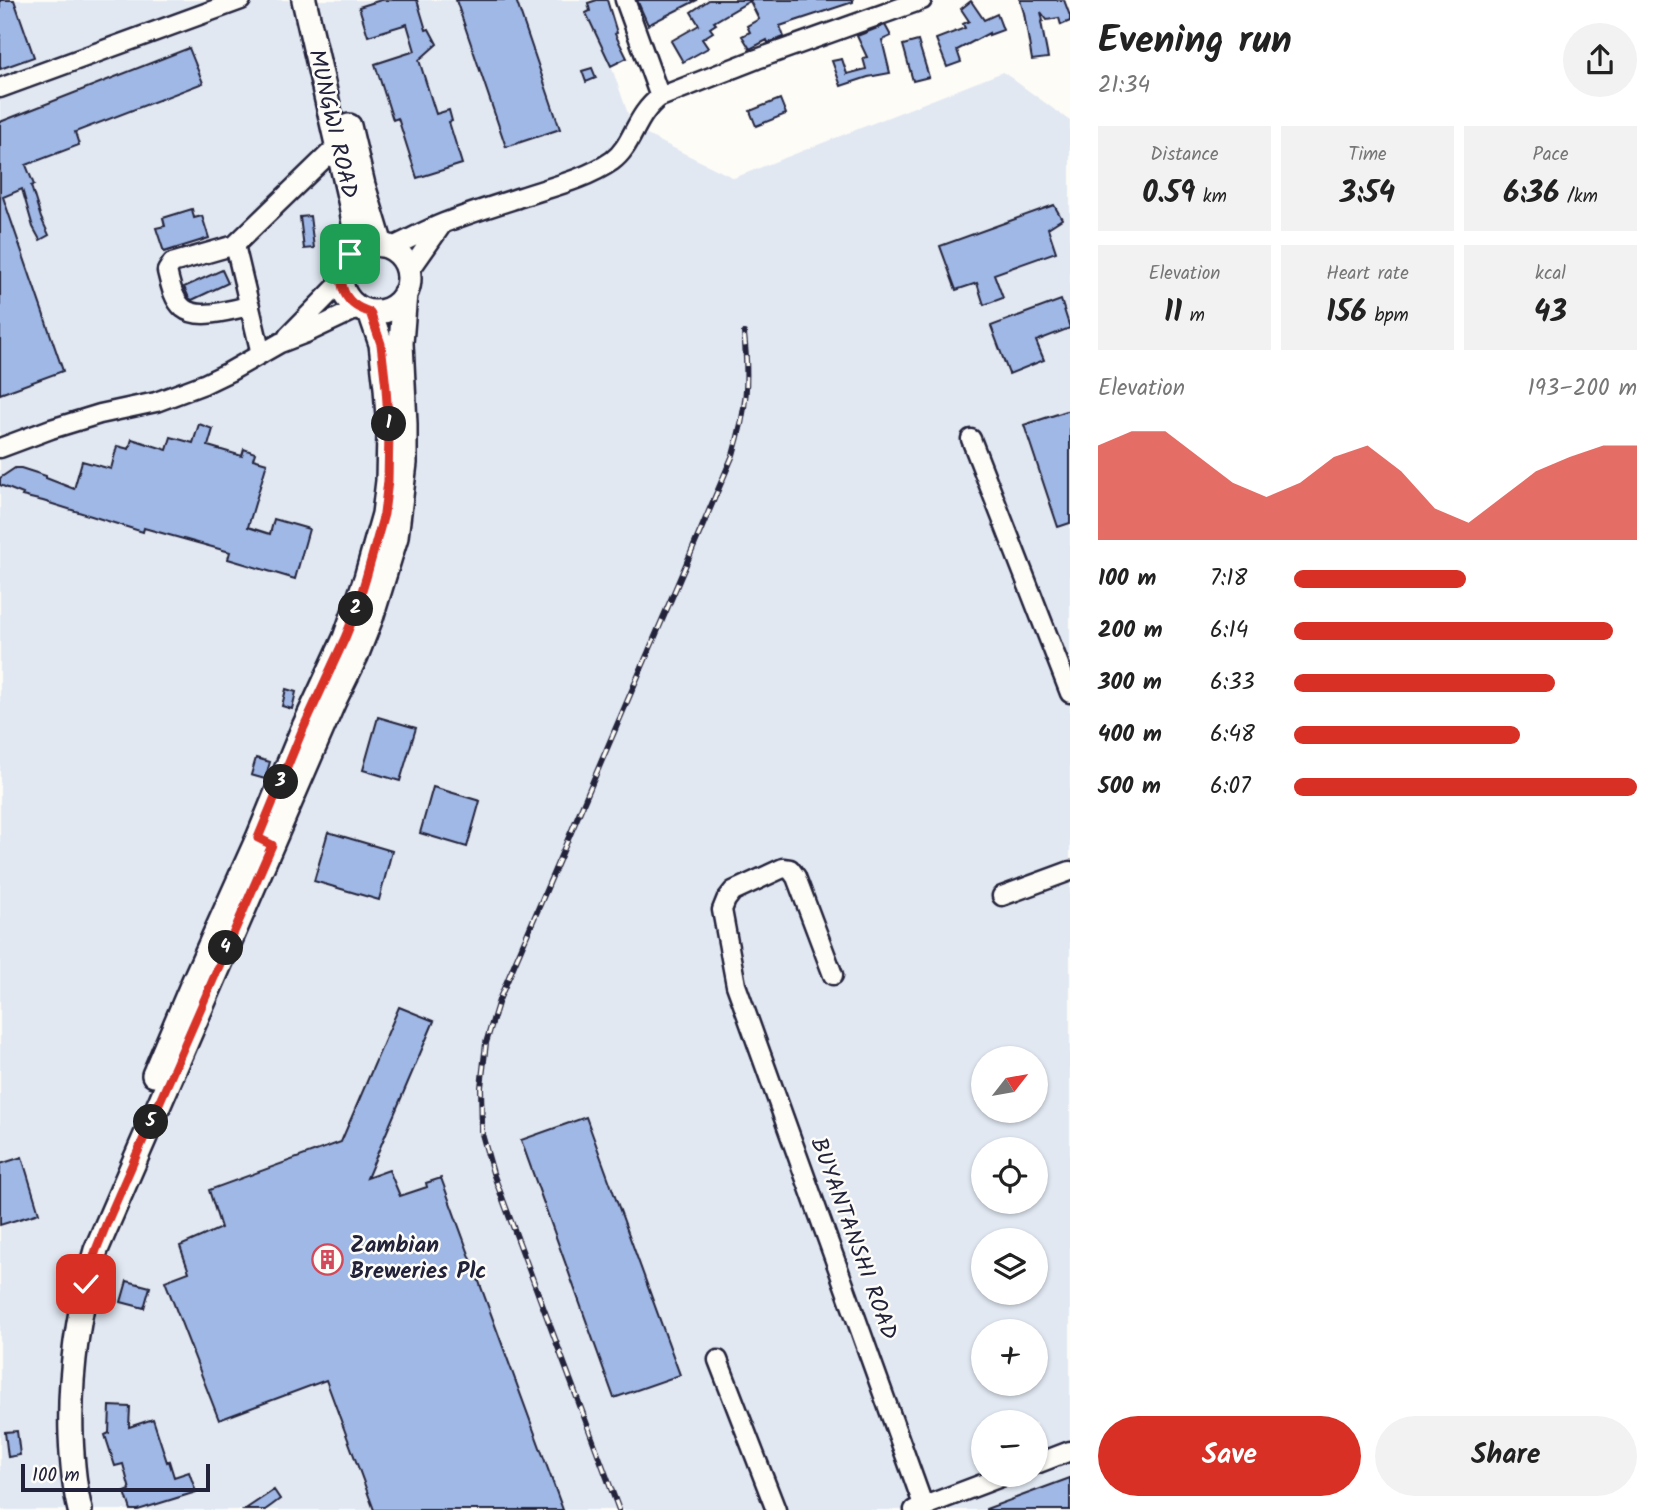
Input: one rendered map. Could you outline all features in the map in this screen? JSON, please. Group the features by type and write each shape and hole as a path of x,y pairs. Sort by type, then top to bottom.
{"main road":[{"name":"MUNGWI ROAD","path":"304,0 338,145 377,247"},
{"name":"MUNGWI ROAD","path":"319,0 377,247"},
{"path":"64,1510 58,1455 58,1372 61,1338 83,1245 193,983 356,656 396,537 405,463 401,343 406,283 405,263 399,254 377,247 350,254 341,272 341,282 347,297 365,310 378,312 394,306 406,283"},
{"path":"80,1510 72,1456 71,1394 74,1347 86,1284 96,1250 265,841 302,731 352,620 384,514 389,468 386,388 381,344 365,310"}],"street":[{"path":"0,88 241,0"},
{"path":"625,0 660,97"},
{"path":"377,247 601,168 616,159 630,139 642,114 660,97 922,0"},
{"path":"250,306 204,315 187,310 181,307 174,295 167,271 172,263 235,245 338,145"},
{"path":"406,283 443,223"},
{"path":"235,245 261,354"},
{"path":"280,343 341,282"},
{"path":"0,448 51,429 156,401 204,384 280,343 365,310"},
{"path":"971,439 1064,657 1070,693"},
{"name":"BUYANTANSHI ROAD","path":"833,975 796,877 790,869 783,869 733,891 726,900 722,911 736,985 921,1509"},
{"path":"1002,896 1070,871"},
{"path":"719,1360 776,1510"},
{"path":"1048,1459 1070,1451"},
{"path":"921,1509 976,1487"}],"shaded area":[{"path":"0,0 588,0 633,128 734,178 1003,72 1070,121 1070,1510 0,1510"}],"building":[{"path":"0,0 14,0 34,57 0,69"},
{"path":"381,0 417,0 426,30 429,29 437,44 419,60 436,114 449,110 452,121 449,122 462,164 417,178 398,118 393,120 375,64 415,51 407,24 368,36 359,7"},
{"path":"456,0 516,0 560,129 506,147"},
{"path":"607,0 617,33 615,34 627,58 611,66 586,13 590,11 588,3"},
{"path":"637,0 697,0 648,25"},
{"path":"709,0 853,2 780,26 784,37 768,43 767,40 750,49 742,36 750,32 747,26 759,19 750,1 714,22 716,24 710,28 713,32 702,39 708,48 683,62 671,41 699,25 691,12"},
{"path":"1020,0 1064,0 1070,21 1061,25 1059,18 1047,20 1041,12 1048,58 1032,60"},
{"path":"971,1 984,20 997,14 1003,30 989,33 957,50 961,62 947,67 936,39 965,28 963,24 969,21 961,9"},
{"path":"885,25 891,36 882,40 890,73 841,86 832,61 842,59 847,74 866,69 863,58 867,57 857,36"},
{"path":"918,41 929,77 913,81 903,45"},
{"path":"189,48 203,83 75,132 79,145 26,165 34,185 31,186 41,218 49,235 40,240 33,227 22,189 3,197 63,371 0,394 0,122"},
{"path":"592,68 596,78 586,82 582,71"},
{"path":"780,99 786,114 756,126 750,111"},
{"path":"1054,205 1062,219 1048,228 1056,252 994,274 1003,298 984,305 977,283 956,290 940,246"},
{"path":"192,209 194,218 202,216 209,238 164,252 156,228 165,226 163,218"},
{"path":"310,216 314,248 304,249 300,217"},
{"path":"222,270 228,283 192,300 189,298 184,287"},
{"path":"1061,300 1070,328 1036,341 1044,360 1009,374 991,326"},
{"path":"1070,410 1070,523 1058,527 1024,425"},
{"path":"199,424 213,429 208,446 242,456 244,449 255,453 253,459 267,463 248,527 270,534 274,519 309,529 295,579 228,559 230,552 144,528 143,532 22,496 23,494 0,485 0,478 15,468 21,468 74,489 82,461 111,469 117,446 129,449 132,439 167,450 171,437 193,443"},
{"path":"286,689 296,692 292,709 282,706"},
{"path":"378,717 416,728 400,781 363,770"},
{"path":"256,758 270,762 265,779 251,775"},
{"path":"433,787 480,801 467,847 420,833"},
{"path":"328,832 392,851 379,900 314,881"},
{"name":"Zambian Breweries Plc","path":"399,1007 434,1021 367,1178 389,1170 400,1196 427,1187 426,1183 441,1178 563,1510 374,1510 326,1380 219,1420 165,1281 189,1272 180,1246 221,1228 209,1190 341,1142"},
{"path":"586,1117 680,1375 614,1398 521,1140"},
{"path":"22,1157 39,1213 0,1225 0,1164"},
{"path":"127,1281 150,1287 144,1308 121,1302"},
{"path":"110,1406 130,1407 129,1427 153,1419 174,1477 189,1472 196,1492 131,1510 125,1492 130,1490 123,1464 115,1466 105,1435 109,1433"},
{"path":"17,1431 20,1455 8,1457 5,1432"},
{"path":"1070,1478 1070,1510 986,1510 986,1509"},
{"path":"274,1490 280,1499 265,1510 244,1510"}],"railway":[{"path":"619,1510 493,1173 482,1134 481,1087 486,1043 499,1000 733,455 746,394 744,333"}],"place":[{"name":"Zambian Breweries Plc","path":"327,1259"}],"route":[{"path":"86,1284 108,1220 272,845 258,838 356,611 384,514 389,432 381,344 370,312 352,304 343,290 341,272 350,254"}]}
